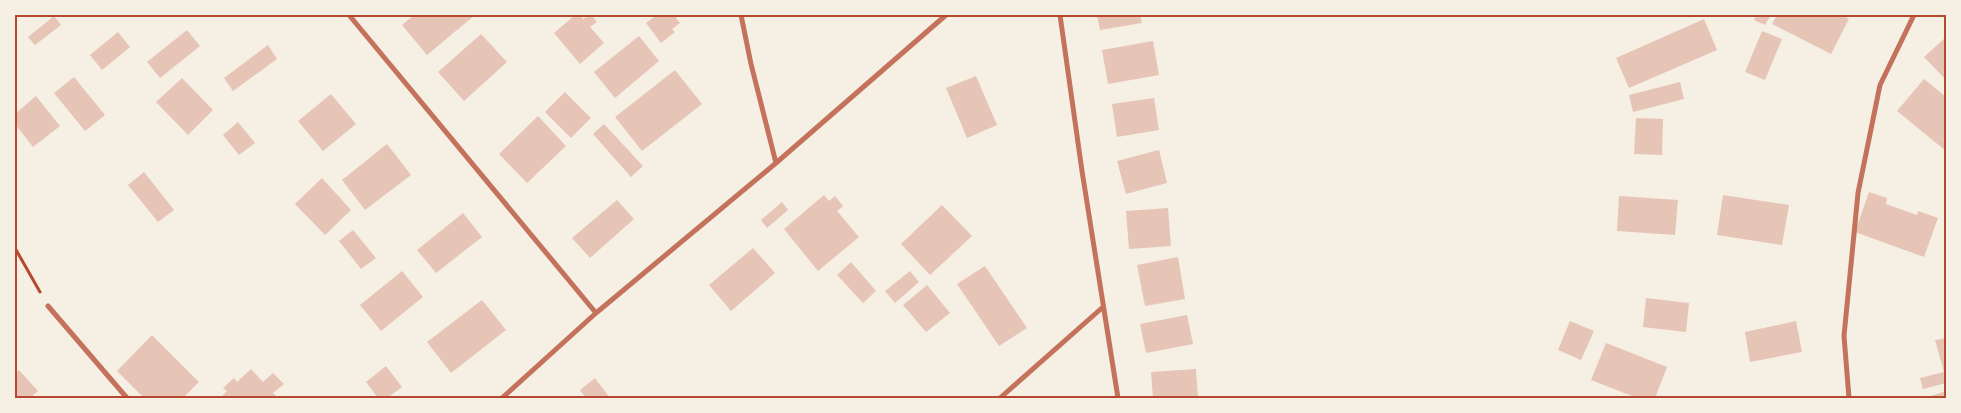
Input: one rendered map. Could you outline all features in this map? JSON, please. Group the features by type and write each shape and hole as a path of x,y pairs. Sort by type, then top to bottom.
{"street":[{"path":"349,15 596,313"},
{"path":"741,15 751,64 776,163"},
{"path":"502,398 596,313 776,163 946,15"},
{"path":"1060,15 1118,398"},
{"path":"1849,398 1844,336 1858,193 1880,85 1914,15"},
{"path":"48,306 126,398"},
{"path":"1000,398 1103,307"}],"path":[{"path":"15,248 48,306"}],"building":[{"path":"414,15 475,15 427,55 402,25"},
{"path":"575,15 580,15 583,19 591,15 597,22 590,27 604,43 580,64 554,33"},
{"path":"657,15 680,15 676,18 680,23 672,29 675,32 661,43 646,23"},
{"path":"1097,15 1140,15 1142,23 1100,30"},
{"path":"1757,15 1771,15 1765,25 1754,20"},
{"path":"1777,15 1842,15 1849,19 1831,54 1772,24"},
{"path":"54,16 61,25 35,45 28,37"},
{"path":"1704,19 1717,50 1629,88 1616,58"},
{"path":"187,30 200,46 160,78 147,62"},
{"path":"1762,31 1782,39 1765,80 1745,72"},
{"path":"118,32 130,47 102,70 90,55"},
{"path":"481,34 507,62 464,101 438,72"},
{"path":"639,36 659,61 615,98 594,72"},
{"path":"1946,37 1946,80 1924,57"},
{"path":"1153,41 1159,75 1108,84 1102,50"},
{"path":"268,45 277,59 233,91 224,78"},
{"path":"675,70 702,104 642,151 615,117"},
{"path":"976,76 997,125 967,138 946,88"},
{"path":"74,77 105,115 85,131 54,93"},
{"path":"182,78 213,110 188,135 156,102"},
{"path":"1924,79 1946,97 1946,151 1897,111"},
{"path":"1680,82 1684,99 1633,112 1629,95"},
{"path":"565,92 591,118 571,138 545,112"},
{"path":"331,94 356,124 323,151 298,121"},
{"path":"36,96 60,126 33,147 15,124 15,114"},
{"path":"1154,98 1159,130 1117,137 1112,104"},
{"path":"538,116 566,146 527,183 499,154"},
{"path":"1636,118 1663,119 1662,155 1634,154"},
{"path":"238,122 255,143 239,155 223,135"},
{"path":"604,124 643,166 631,177 593,134"},
{"path":"387,144 411,175 365,210 342,180"},
{"path":"1159,150 1167,183 1126,194 1117,161"},
{"path":"144,172 174,210 158,222 128,185"},
{"path":"322,178 351,210 325,235 295,204"},
{"path":"1869,192 1887,198 1886,204 1917,215 1918,211 1938,218 1924,257 1855,232"},
{"path":"824,195 829,201 835,196 843,206 837,211 859,237 818,271 784,229"},
{"path":"1723,195 1789,205 1782,245 1717,235"},
{"path":"1619,196 1678,200 1675,235 1617,231"},
{"path":"617,200 634,219 590,258 572,238"},
{"path":"782,202 788,210 767,228 761,220"},
{"path":"942,205 972,236 930,275 901,244"},
{"path":"1168,208 1171,246 1129,249 1126,211"},
{"path":"463,213 482,237 436,273 417,250"},
{"path":"353,230 376,258 361,269 339,241"},
{"path":"753,248 775,273 731,311 709,285"},
{"path":"1178,257 1185,299 1145,306 1137,265"},
{"path":"851,262 876,291 863,303 837,275"},
{"path":"985,266 1027,328 999,346 957,284"},
{"path":"402,271 423,297 381,331 360,305"},
{"path":"910,271 919,282 895,303 885,291"},
{"path":"927,285 950,313 926,332 903,305"},
{"path":"1646,298 1689,303 1686,332 1643,327"},
{"path":"482,300 506,330 451,373 427,342"},
{"path":"1187,315 1193,344 1146,353 1140,324"},
{"path":"1570,321 1594,331 1581,360 1558,350"},
{"path":"1796,321 1802,352 1750,362 1745,332"},
{"path":"152,335 199,382 183,398 144,398 117,371"},
{"path":"1946,338 1946,383 1923,389 1920,378 1944,372 1935,340"},
{"path":"1606,343 1667,367 1655,398 1637,398 1591,380"},
{"path":"386,366 402,387 387,398 378,398 366,382"},
{"path":"251,369 263,382 273,373 284,384 273,393 278,398 223,398 222,396 227,391 223,388 234,378 237,382"},
{"path":"1196,369 1198,398 1153,398 1151,372"},
{"path":"19,370 38,391 30,398 15,398 15,374"},
{"path":"595,378 610,398 586,398 580,390"},
{"path":"1946,391 1946,398 1925,398"}]}
